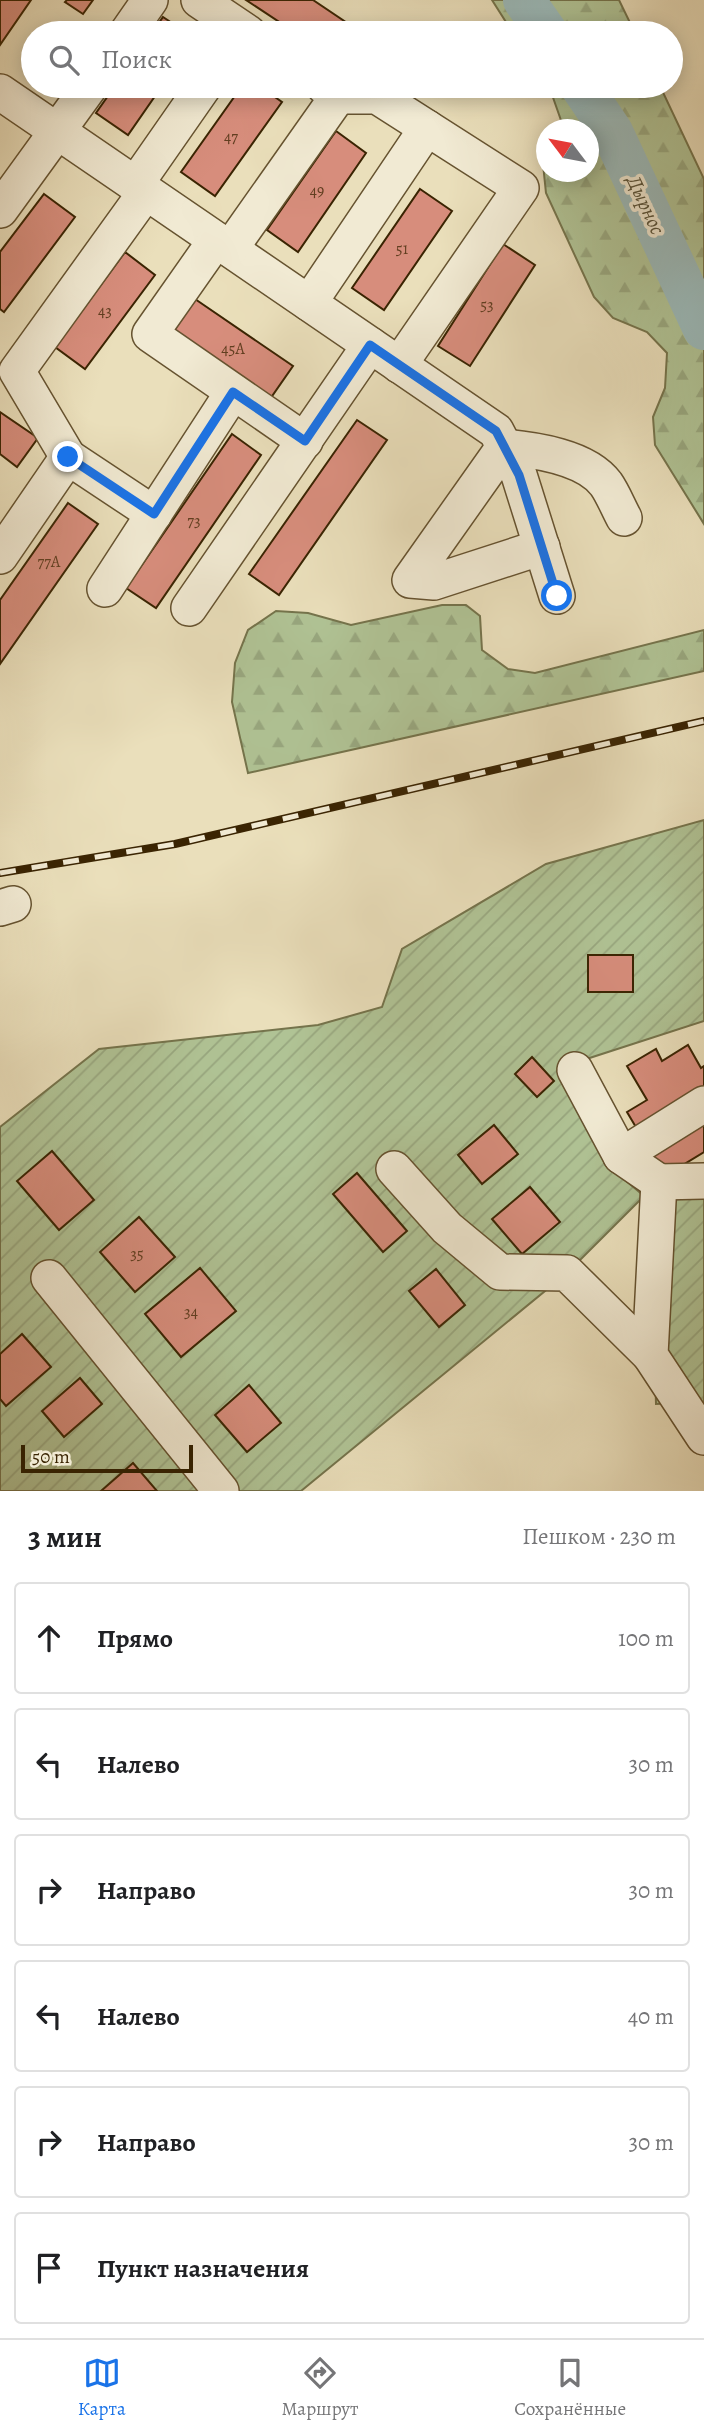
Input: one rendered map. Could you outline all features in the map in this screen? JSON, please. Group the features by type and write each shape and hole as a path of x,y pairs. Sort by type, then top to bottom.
{"street":[{"path":"135,21 150,0"},
{"path":"199,0 228,21"},
{"path":"0,92 399,365 500,439 587,466 605,483 625,518"},
{"path":"0,210 81,98"},
{"path":"154,514 68,457 9,365 141,188 197,98"},
{"path":"305,441 150,334 223,245 326,98"},
{"path":"380,98 521,188 399,365"},
{"path":"309,303 427,128"},
{"path":"189,608 370,345"},
{"path":"105,589 233,392"},
{"path":"500,439 410,580 434,582 542,547"},
{"path":"500,439 519,475 557,596"},
{"path":"0,556 68,457"},
{"path":"575,1070 621,1156 659,1182 704,1181"},
{"path":"621,1156 704,1104"},
{"path":"394,1169 447,1227 500,1272 567,1273 650,1355 704,1437"},
{"path":"650,1355 659,1182"},
{"path":"48,1278 221,1491"}],"green space":[{"path":"492,0 619,0 629,21 505,21"},
{"path":"553,98 666,98 704,179 704,524 655,445 653,417 665,388 667,353 647,332 613,318 594,297 546,193 545,182 599,182 599,119 561,119"},
{"path":"442,605 466,605 480,616 482,650 508,669 535,673 704,630 704,671 248,773 232,702 235,663 248,630 276,611 308,613 351,625"},
{"path":"704,820 704,1021 568,1065 606,1164 644,1196 567,1273 301,1491 0,1491 0,1127 99,1049 318,1025 382,1007 402,949 546,864"},
{"path":"704,1163 704,1402 656,1404 651,1241 654,1194"}],"building":[{"path":"0,0 31,0 0,45"},
{"path":"93,0 83,14 65,2"},
{"path":"246,0 313,0 344,21 278,21"},
{"path":"107,98 154,98 128,135 96,113"},
{"path":"233,98 276,98 282,102 215,196 181,172"},
{"path":"336,131 366,153 298,252 267,230"},
{"path":"420,189 452,211 384,310 352,288"},
{"path":"44,194 75,217 4,312 0,309 0,252"},
{"path":"503,244 535,265 470,366 438,346"},
{"path":"125,252 155,275 85,369 55,347"},
{"path":"195,299 293,366 270,399 173,332"},
{"path":"0,412 38,438 17,467 0,454"},
{"path":"357,420 387,440 279,595 249,574"},
{"path":"232,434 261,455 156,608 126,588"},
{"path":"68,503 98,524 0,664 0,600"},
{"path":"588,955 633,955 633,992 588,992"},
{"path":"688,1045 701,1068 704,1066 704,1090 637,1129 627,1112 647,1100 627,1066 656,1049 662,1061"},
{"path":"532,1057 554,1081 537,1097 515,1074"},
{"path":"704,1121 704,1152 663,1177 650,1154"},
{"path":"494,1125 518,1154 482,1184 458,1155"},
{"path":"52,1151 94,1200 59,1230 17,1181"},
{"path":"357,1173 407,1231 383,1252 333,1194"},
{"path":"530,1187 560,1222 522,1254 492,1219"},
{"path":"139,1217 175,1257 135,1292 100,1252"},
{"path":"200,1268 236,1311 181,1357 145,1314"},
{"path":"436,1269 465,1305 439,1327 409,1291"},
{"path":"22,1334 51,1367 6,1406 0,1399 0,1354"},
{"path":"80,1378 102,1404 64,1437 42,1411"},
{"path":"249,1385 281,1423 247,1452 215,1415"},
{"path":"133,1463 157,1491 101,1491"}],"waterway":[{"name":"Дырнос","path":"524,0 539,21"},
{"name":"Дырнос","path":"589,98 612,132 704,329"}],"railway":[{"path":"0,873 175,844 704,721"}],"route":[{"path":"68,457 154,514 233,392 305,441 370,345 496,431 519,475 557,596"}]}
